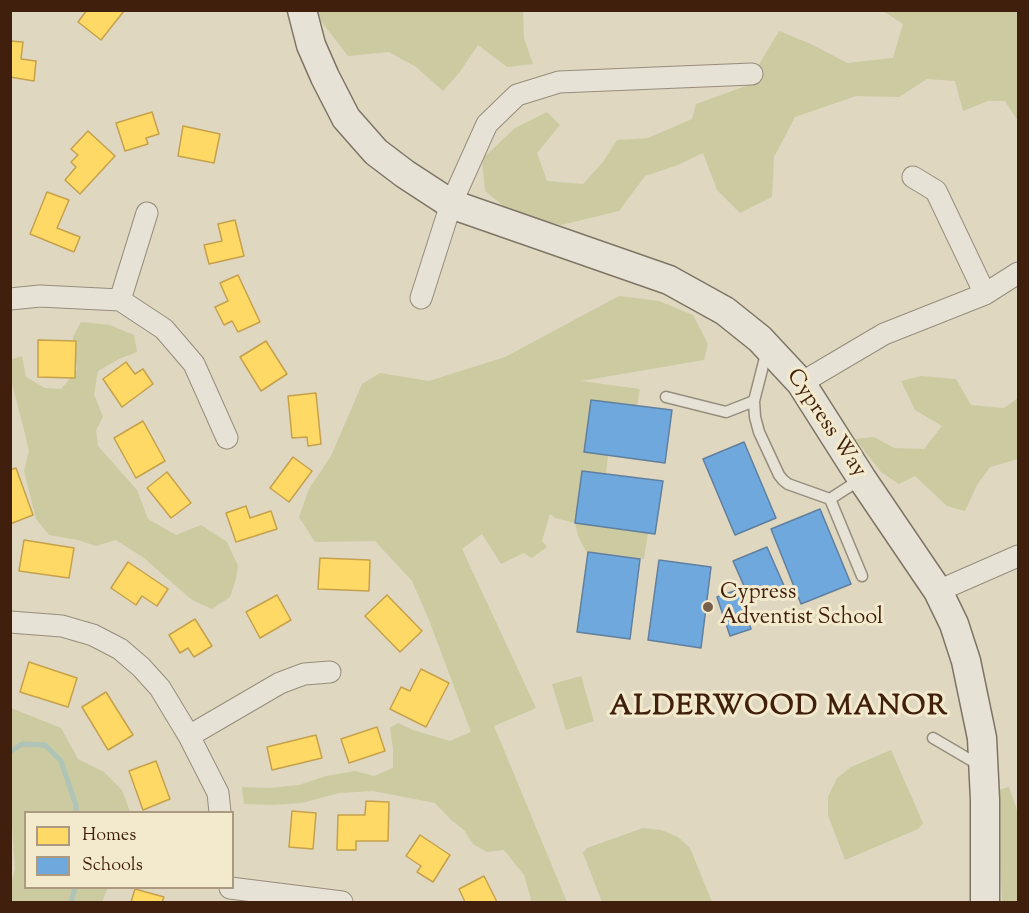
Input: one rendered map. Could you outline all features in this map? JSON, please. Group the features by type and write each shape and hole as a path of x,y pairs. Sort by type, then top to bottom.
{"street":[{"name":"Cypress Way","path":"302,10 311,45 346,118 375,152 451,204 669,280 725,311 760,339 801,383 862,479 938,591 954,624 966,661 982,738 985,800 985,903"},
{"path":"421,298 451,204 487,124 518,95 559,82 752,74"},
{"path":"913,177 936,191 985,294"},
{"path":"120,300 147,213"},
{"path":"801,383 884,334 985,294 1018,273"},
{"path":"10,299 40,296 120,300 164,329 194,364 227,438"},
{"path":"938,591 1018,556"},
{"path":"10,622 62,626 93,635 120,649 141,667 159,688 189,736 218,793 220,811"},
{"path":"189,736 280,683 304,674 330,672"},
{"path":"234,889 342,903"}],"lane":[{"path":"768,347 754,401 759,432 783,480 830,500 862,576"},
{"path":"666,397 726,412 754,401"},
{"path":"830,500 862,479"},
{"path":"933,738 982,767"}],"shaded area":[{"path":"316,11 523,11 524,38 533,64 507,67 478,45 459,73 443,91 416,67 389,52 348,56 317,16"},
{"path":"883,11 1018,11 1018,121 1005,101 988,101 963,111 955,81 927,79 899,97 856,96 795,117 774,157 772,197 740,213 717,190 703,153 678,165 645,176 619,211 561,225 511,212 485,191 482,159 515,128 547,112 560,125 537,153 547,181 583,184 603,162 617,140 648,138 692,119 696,104 746,86 779,31 811,44 847,63 893,58 903,24"},
{"path":"619,296 659,301 693,315 708,344 704,360 581,381 640,389 637,406 584,452 608,455 606,474 582,471 575,523 555,518 550,514 542,541 547,547 532,558 524,553 501,564 482,534 462,549 536,708 494,726 567,902 530,902 524,875 504,850 487,852 473,844 464,830 435,803 373,791 339,793 302,803 244,804 242,787 269,788 299,785 326,776 355,771 374,776 393,768 390,728 398,723 450,741 471,732 412,581 375,541 315,542 299,517 309,489 331,456 362,384 380,373 429,381 505,357"},
{"path":"81,322 110,325 134,335 137,352 98,371 94,394 103,417 96,430 98,446 137,490 148,519 176,535 201,525 227,542 238,566 236,579 230,597 212,609 192,600 144,558 116,540 96,546 49,535 36,519 24,471 29,451 12,384 10,360 22,356 26,377 45,388 61,389 77,370 73,337"},
{"path":"921,376 956,379 971,405 1004,408 1018,398 1018,459 990,467 977,485 965,511 947,506 915,476 899,484 881,472 855,439 874,437 894,448 924,449 942,426 915,410 901,381"},
{"path":"575,523 648,533 644,559 588,552 588,555 578,536"},
{"path":"581,676 594,721 566,730 552,684"},
{"path":"11,708 61,728 78,759 104,772 122,790 130,811 24,811 24,889 108,889 102,902 11,902 11,883 15,869 10,825"},
{"path":"891,750 923,823 918,829 845,860 828,815 828,797 837,778 851,767"},
{"path":"1009,787 1018,813 1018,902 1002,902 997,790"},
{"path":"643,828 661,830 678,837 690,848 712,902 602,902 583,853 587,848"}],"building: Homes":[{"path":"87,10 124,11 101,40 78,22"},
{"path":"10,41 23,42 21,59 36,61 34,81 10,77"},
{"path":"152,112 159,134 146,138 148,144 125,151 116,123"},
{"path":"183,126 220,134 214,163 178,156"},
{"path":"88,131 115,156 80,194 65,180 76,167 71,162 78,155 71,149"},
{"path":"47,192 69,200 57,228 80,237 74,252 30,234"},
{"path":"235,220 244,256 209,264 204,245 222,241 218,224"},
{"path":"238,275 260,322 238,332 232,321 224,325 215,307 228,301 220,283"},
{"path":"38,340 76,341 75,378 38,377"},
{"path":"266,341 287,374 261,391 240,357"},
{"path":"126,362 135,374 143,369 153,384 122,407 103,379"},
{"path":"316,393 321,444 308,446 307,437 292,438 288,396"},
{"path":"143,421 165,461 136,478 114,438"},
{"path":"293,457 312,471 289,502 270,488"},
{"path":"16,468 33,515 10,524 10,470"},
{"path":"167,472 191,503 171,518 147,488"},
{"path":"246,506 250,518 271,511 277,529 236,542 226,513"},
{"path":"24,540 74,548 69,578 19,571"},
{"path":"320,558 370,560 369,591 318,589"},
{"path":"128,562 168,589 157,606 142,596 136,605 111,588"},
{"path":"277,595 291,620 260,638 246,612"},
{"path":"387,595 422,631 400,652 365,616"},
{"path":"195,619 212,646 194,657 188,648 180,653 169,635"},
{"path":"29,662 77,678 68,707 20,692"},
{"path":"421,669 449,683 426,727 390,709 401,687 410,691"},
{"path":"106,692 133,735 108,750 82,707"},
{"path":"377,727 385,751 349,763 341,739"},
{"path":"316,735 322,758 272,770 267,747"},
{"path":"156,761 170,799 143,810 129,771"},
{"path":"366,801 389,802 388,841 356,841 356,850 337,850 338,815 365,815"},
{"path":"292,811 316,813 313,849 289,847"},
{"path":"420,835 450,855 433,882 417,872 421,866 406,856"},
{"path":"484,876 497,902 465,902 459,889"},
{"path":"135,889 164,897 162,902 131,902"}],"building: Schools":[{"path":"591,400 672,410 665,463 584,452"},
{"path":"744,442 776,518 735,535 703,459"},
{"path":"582,471 663,481 655,534 575,523"},
{"path":"820,509 851,584 801,604 771,529"},
{"path":"767,547 785,588 751,602 733,561"},
{"path":"588,552 640,559 630,639 577,632"},
{"path":"659,560 711,567 701,648 648,640"},
{"path":"737,590 751,629 730,636 717,597"}],"waterway":[{"path":"10,752 22,744 45,745 61,761 76,811"},
{"path":"71,902 75,889"}],"place":[{"name":"Cypress Adventist School","path":"708,607"}],"district":[{"name":"ALDERWOOD MANOR","path":"779,709"}]}
